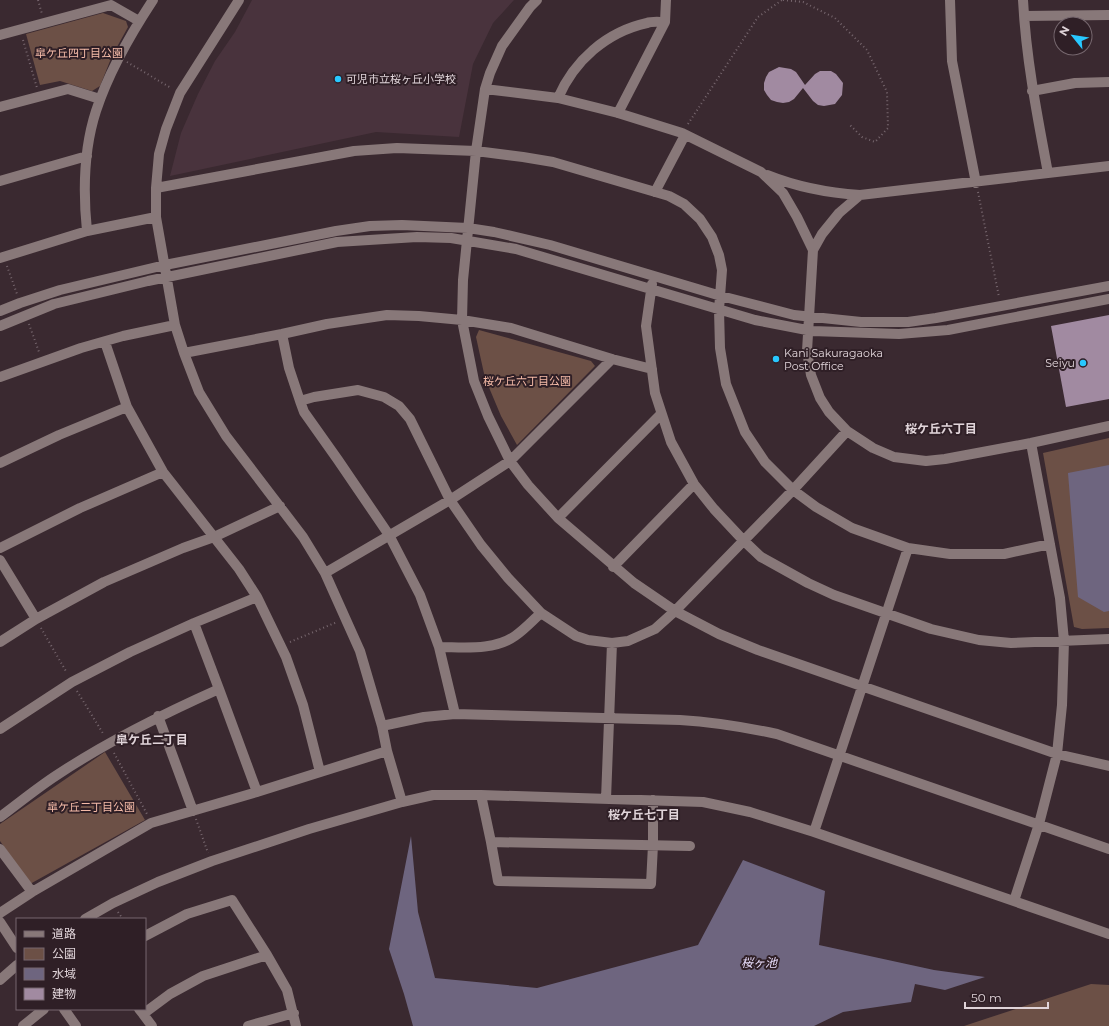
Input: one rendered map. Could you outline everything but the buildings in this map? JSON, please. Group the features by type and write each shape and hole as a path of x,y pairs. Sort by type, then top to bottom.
{"street":[{"path":"87,231 85,210 87,156 96,112 100,99 119,58 153,0"},
{"path":"239,0 180,93 166,129 159,154 156,188 156,217 175,325 184,353 200,392 226,436 280,506 303,538 325,573 360,651 402,802"},
{"path":"537,0 530,7 502,46 490,73 485,89 466,240 462,320 474,381 488,416 510,461 528,485 558,518 613,567 675,611 733,640 1057,754 1109,766"},
{"path":"618,113 665,22 666,0"},
{"path":"950,0 952,61 976,183"},
{"path":"1023,0 1032,91 1048,173"},
{"path":"0,36 20,29 111,5 140,21"},
{"path":"1024,16 1109,15"},
{"path":"558,98 572,73 597,46 628,29 648,22 665,22"},
{"path":"1032,91 1075,83 1109,82"},
{"path":"0,107 68,89 100,99"},
{"path":"485,89 558,98 618,113 683,134 762,173 787,183 839,194 860,195 976,183 1109,166"},
{"path":"656,192 683,134"},
{"path":"156,188 354,151 397,148 476,151 553,162 669,196 684,204 700,219 712,237 719,255 722,270 719,310 720,348 726,384 746,432 765,462 793,490 816,507 852,528 908,548 950,554 1004,554 1050,544"},
{"path":"0,181 87,156"},
{"path":"762,173 783,193 797,217 813,250"},
{"path":"860,195 839,213 822,234 813,250 808,330 807,351 811,375 820,398 829,412 847,431 873,448 894,457 926,461 945,459 1031,443 1109,426"},
{"path":"0,258 87,231 156,217"},
{"path":"0,311 60,290 164,265 336,231 370,226 402,225 468,228 494,232 550,245 782,313 861,322 908,322 936,318 1109,286"},
{"path":"0,326 54,304 167,277 337,242 417,238 451,238 516,249 755,320 808,330 899,334 948,330 1109,299"},
{"path":"654,276 646,326 655,394 671,442 694,484 743,540 761,556 808,583 834,595 931,629 979,640 1011,643 1109,639"},
{"path":"184,353 327,324 387,315 419,316 462,320 511,328 612,359 652,369"},
{"path":"0,377 59,355 123,336 175,325"},
{"path":"282,334 289,368 304,412 389,535 420,595 438,647 455,714"},
{"path":"105,342 127,407 163,472 239,570 256,597 281,646 302,705 320,772"},
{"path":"325,573 450,500 510,461 612,359"},
{"path":"300,401 314,397 358,390 384,396 399,406 410,419 450,500 485,550 508,578 542,613 576,636 588,640 612,643 628,641 655,629 675,611 793,490 847,431"},
{"path":"0,463 59,435 127,407"},
{"path":"558,518 662,414"},
{"path":"1014,901 1039,824 1057,754 1062,705 1064,641 1060,598 1031,443"},
{"path":"0,548 80,508 163,472"},
{"path":"613,567 694,484"},
{"path":"0,642 36,619 104,582 183,548 214,537 280,506"},
{"path":"814,832 908,548"},
{"path":"0,560 36,619"},
{"path":"0,729 72,682 130,652 256,597"},
{"path":"438,647 482,647 506,641 515,636 542,613"},
{"path":"194,623 257,792"},
{"path":"606,799 612,643"},
{"path":"0,817 56,775 109,743 158,716 219,689"},
{"path":"382,726 424,717 455,714 700,721 744,726 777,734 1109,849"},
{"path":"158,716 193,811"},
{"path":"0,913 32,892 151,823 257,792 387,751"},
{"path":"87,918 113,903 158,882 212,861 309,829 402,802 433,795 481,795 703,802 750,812 814,832 1109,934"},
{"path":"481,795 498,881 651,884 653,845 652,800"},
{"path":"491,842 690,846"},
{"path":"0,849 32,892"},
{"path":"146,935 187,914 232,900 267,954 287,990 294,1013 296,1026"},
{"path":"0,922 16,946"},
{"path":"146,1009 203,976 267,954"},
{"path":"0,980 16,966"},
{"path":"23,1026 43,1010"},
{"path":"65,1010 76,1026"},
{"path":"141,1012 152,1026"},
{"path":"248,1026 294,1013"}],"path":[{"path":"38,0 45,23"},
{"path":"683,134 758,17 783,0 804,2 835,18 868,50 887,92 888,128 875,142 862,137 850,125"},
{"path":"20,29 40,96"},
{"path":"119,58 180,93"},
{"path":"976,183 1001,306"},
{"path":"281,646 346,618"},
{"path":"36,619 109,743 151,823"},
{"path":"193,811 212,861"}],"shaded area":[{"name":"可児市立桜ヶ丘小学校","path":"252,0 514,0 493,23 473,64 459,137 376,132 170,176 181,133 198,94 215,61 235,32"}],"green space":[{"name":"皐ケ丘四丁目公園","path":"103,13 126,21 128,27 112,56 100,86 92,91 60,81 40,85 26,34"},
{"name":"桜ケ丘六丁目公園","path":"479,330 591,361 595,366 517,445 501,416 485,378 476,337"},
{"path":"1109,438 1109,628 1082,629 1074,627 1043,453"},
{"name":"皐ケ丘二丁目公園","path":"105,752 145,820 30,884 0,841 0,824"},
{"path":"1091,984 1109,985 1109,1026 964,1026"}],"water":[{"path":"1109,465 1109,611 1104,612 1078,597 1068,473"},
{"name":"桜ヶ池","path":"411,836 418,912 435,978 537,988 698,945 743,860 825,891 819,945 934,970 985,977 945,990 915,984 911,1002 843,1012 814,1026 413,1026 389,949"}],"place":[{"name":"可児市立桜ヶ丘小学校","path":"338,79"},
{"name":"Kani Sakuragaoka Post Office","path":"776,359"},
{"name":"Seiyu","path":"1083,363"}],"district":[{"name":"桜ケ丘六丁目","path":"941,429"},
{"name":"皐ケ丘二丁目","path":"152,740"},
{"name":"桜ケ丘七丁目","path":"644,815"}]}
